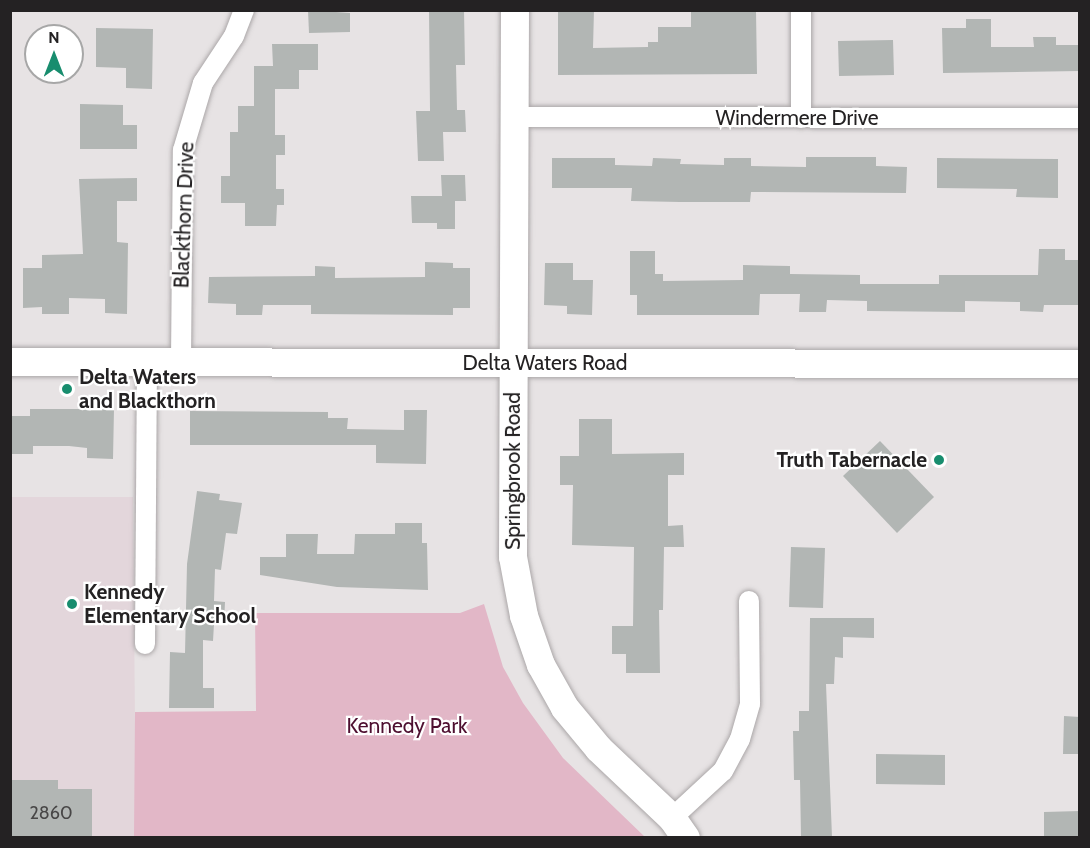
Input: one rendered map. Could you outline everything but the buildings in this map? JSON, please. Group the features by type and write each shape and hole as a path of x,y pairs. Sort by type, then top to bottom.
{"main road":[{"name":"Springbrook Road","path":"515,10 513,557 524,616 541,664 565,708 599,749 679,828"},
{"name":"Delta Waters Road","path":"10,362 1080,364"}],"street":[{"name":"Blackthorn Drive","path":"181,362 183,150 203,83 234,36 244,10"},
{"path":"801,10 801,118"},
{"name":"Windermere Drive","path":"514,117 1080,118"},
{"path":"145,644 147,362"},
{"path":"679,828 723,771 740,739 750,703 749,601"}],"shaded area":[{"name":"Kennedy Elementary School","path":"10,497 133,497 136,837 11,837"}],"green space":[{"name":"Kennedy Park","path":"484,604 503,667 523,703 563,758 645,837 134,837 135,712 256,711 255,613 460,613"}],"place":[{"name":"Delta Waters and Blackthorn","path":"67,389"},
{"name":"Truth Tabernacle","path":"939,460"},
{"name":"Kennedy Elementary School","path":"72,604"}]}
